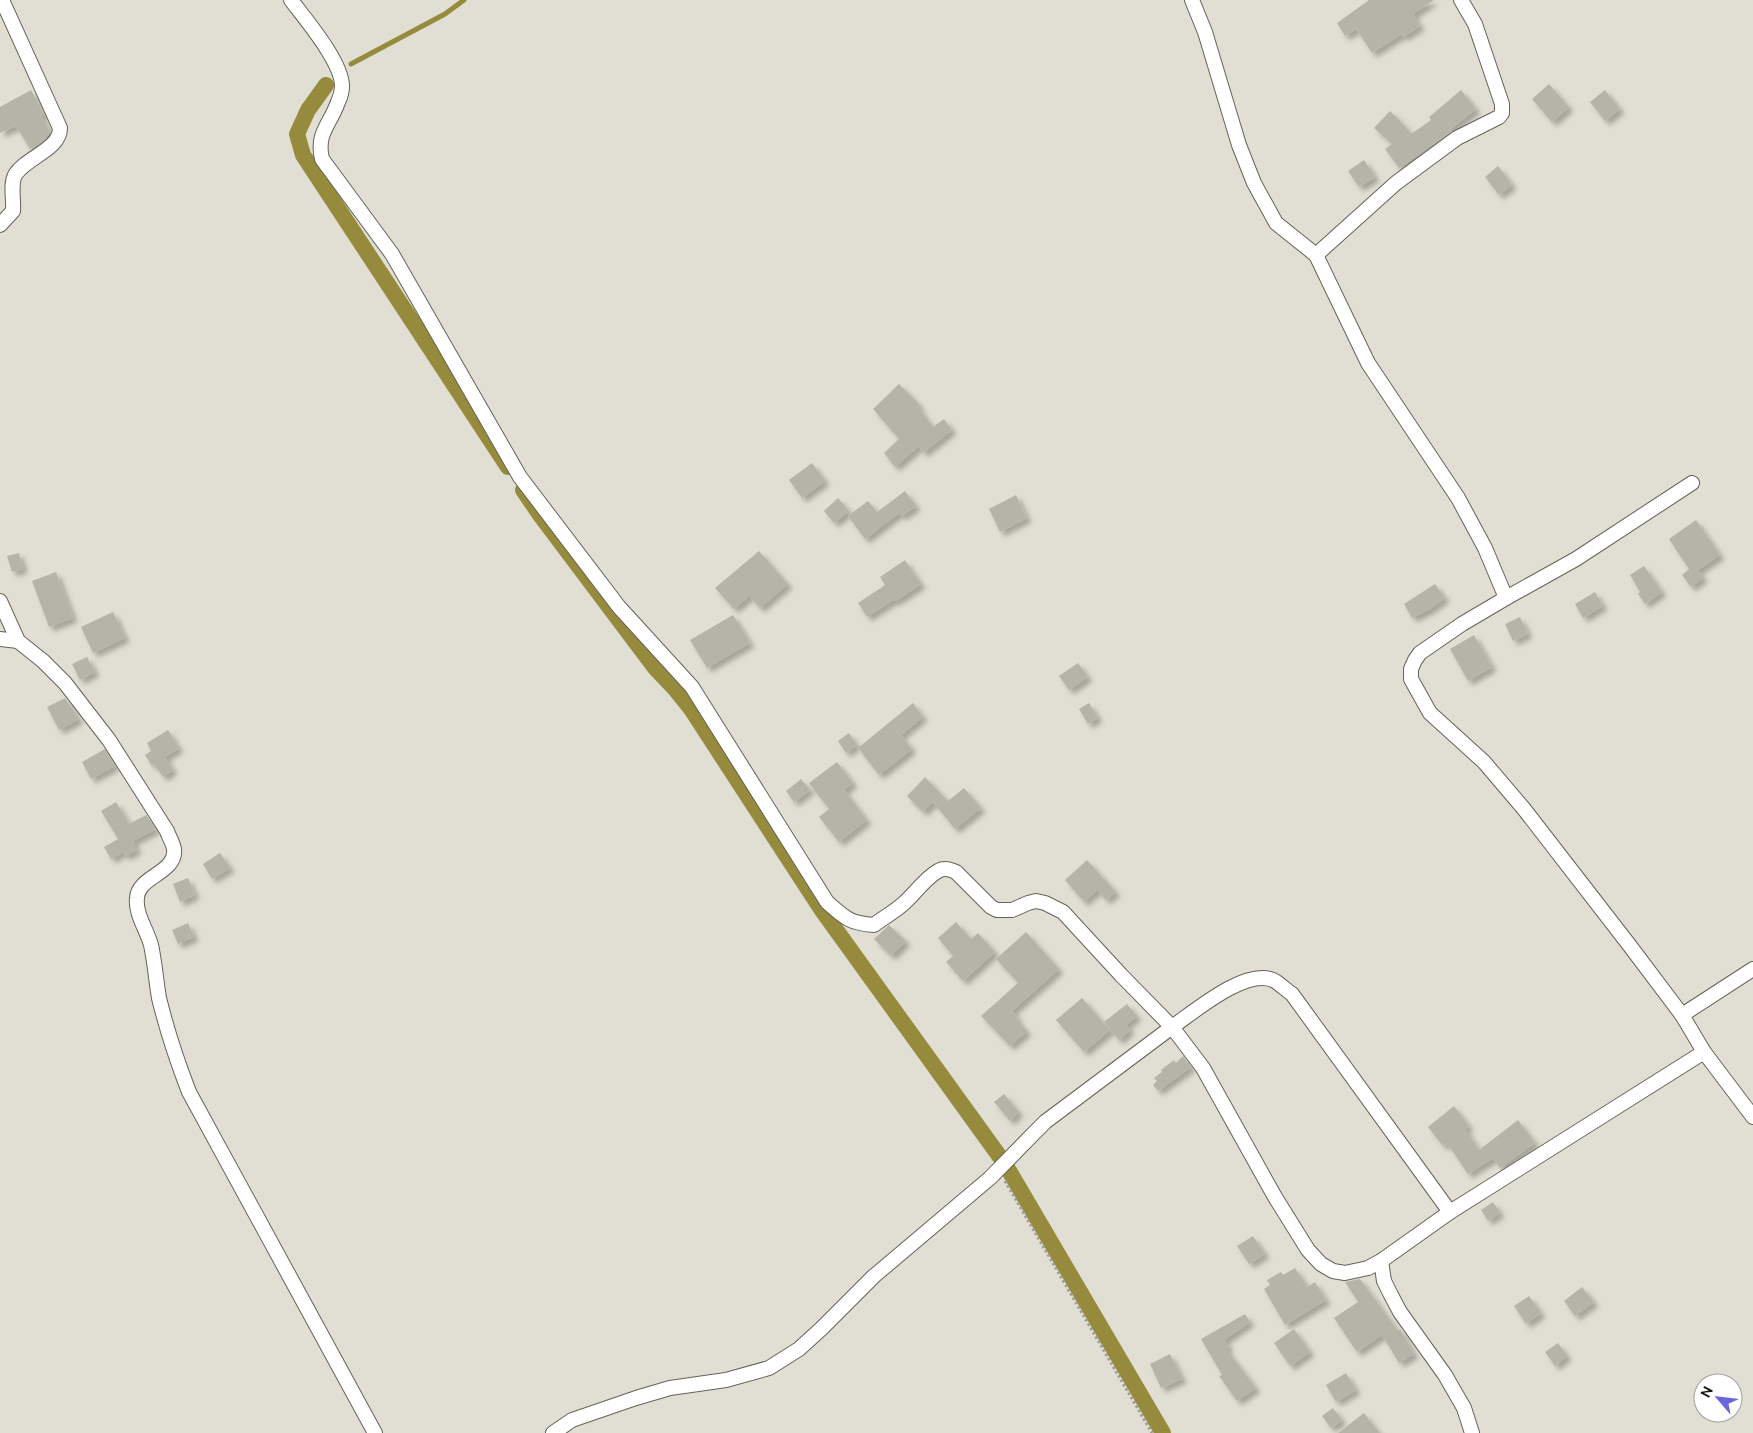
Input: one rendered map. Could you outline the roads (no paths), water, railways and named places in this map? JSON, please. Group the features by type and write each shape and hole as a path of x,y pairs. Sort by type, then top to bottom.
{"street":[{"path":"0,225 13,210 13,182 15,176 23,165 55,144 60,135 60,128 2,0"},
{"path":"292,0 327,49 338,71 342,86 338,101 322,134 319,147 322,159 392,254 520,477 619,607 692,686 827,902 847,919 859,924 874,925 902,905 931,876 945,868 956,872 997,910 1012,910 1036,901 1045,903 1063,912 1172,1027 1203,1068 1275,1197 1308,1250 1322,1264 1333,1271 1339,1272 1346,1273 1368,1268 1450,1212 1704,1052"},
{"path":"1192,0 1205,32 1239,145 1254,183 1276,223 1316,255 1368,363 1458,498 1485,548 1506,598"},
{"path":"1316,255 1396,183 1457,138 1499,117 1502,113 1502,104 1475,24 1461,0"},
{"path":"1692,483 1576,559 1462,624 1420,653 1411,669 1411,679 1430,713 1484,762 1524,809 1682,1015 1704,1052 1753,1117"},
{"path":"0,601 18,642"},
{"path":"0,639 18,642 43,660 64,683 109,740 167,831 174,847 174,854 169,865 139,889 136,898 150,944 159,997 171,1044 190,1092 376,1433"},
{"path":"1682,1015 1753,969"},
{"path":"553,1433 572,1420 636,1398 670,1388 726,1380 769,1368 799,1349 874,1276 999,1169 1045,1122 1172,1027 1221,993 1242,982 1259,977 1273,980 1292,994 1450,1212"},
{"path":"1381,1260 1384,1280 1391,1295 1400,1312 1445,1376 1464,1408 1472,1433"}],"waterway":[{"path":"351,64 445,14 464,0"},
{"path":"326,85 308,110 297,134 303,155 508,467"},
{"path":"523,490 655,668 691,709 821,909 1000,1157"},
{"path":"1008,1169 1163,1433"}]}
